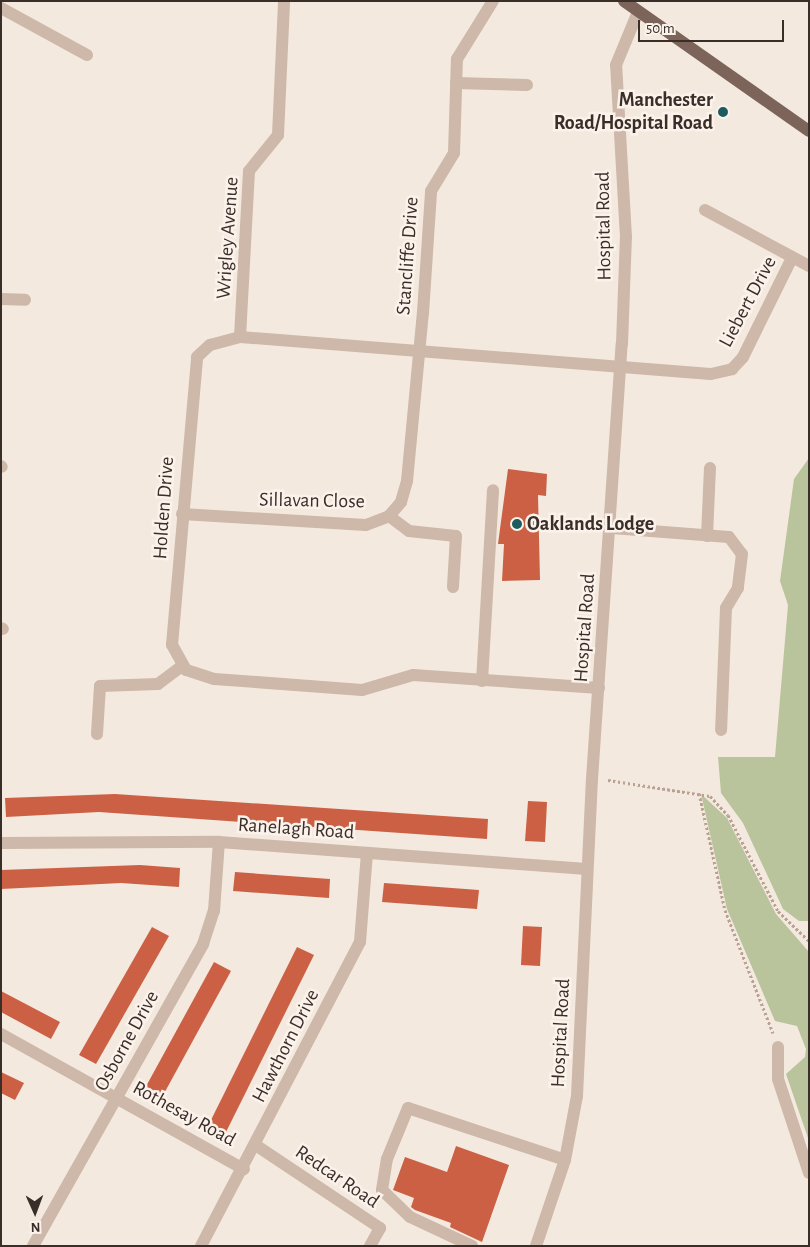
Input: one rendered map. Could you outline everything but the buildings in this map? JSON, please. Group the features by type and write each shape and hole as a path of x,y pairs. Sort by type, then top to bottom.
{"main road":[{"path":"624,1 809,131"}],"street":[{"name":"Wrigley Avenue","path":"240,337 249,171 278,135 284,1"},
{"name":"Stancliffe Drive","path":"419,350 431,190 454,153 457,59 493,1"},
{"path":"1,8 87,55"},
{"name":"Hospital Road","path":"540,1244 565,1160 577,1096 592,779 612,528 626,237 616,66 638,12"},
{"path":"456,83 527,86"},
{"path":"705,210 768,242 772,248 809,266"},
{"name":"Liebert Drive","path":"620,366 711,374 732,369 743,357 792,258"},
{"path":"1,299 25,300"},
{"name":"Holden Drive","path":"182,666 172,644 193,368 197,357 210,346 240,337 620,366"},
{"name":"Sillavan Close","path":"182,514 366,525 389,516 400,502 407,481 419,350"},
{"path":"707,536 710,468"},
{"path":"482,681 494,490"},
{"path":"389,516 410,531 456,536 453,587"},
{"path":"612,528 729,537 742,554 738,588 726,608 721,730"},
{"path":"97,734 100,686 158,684 182,666 214,679 362,690 413,675 599,688"},
{"name":"Ranelagh Road","path":"1,843 219,842 587,869"},
{"name":"Osborne Drive","path":"33,1246 203,944 214,911 219,842"},
{"name":"Hawthorn Drive","path":"202,1246 257,1146 360,942 367,852"},
{"name":"Rothesay Road","path":"1,1034 244,1168"},
{"path":"778,1046 778,1079 809,1172"},
{"path":"472,1246 410,1217 382,1190 387,1159 408,1108 565,1160"},
{"name":"Redcar Road","path":"257,1146 380,1228 370,1246"}],"path":[{"path":"592,779 699,793 728,815 778,911 809,941"},
{"path":"699,793 725,910 778,1046"}],"green space":[{"path":"809,458 809,921 799,921 783,909 743,823 721,793 718,757 775,757 788,605 780,581 794,479"},
{"path":"701,794 727,818 776,914 809,952 809,1141 786,1074 805,1057 806,1049 797,1026 775,1021 727,909"}],"place":[{"name":"Manchester Road/Hospital Road","path":"723,112"},
{"name":"Oaklands Lodge","path":"517,524"}]}
